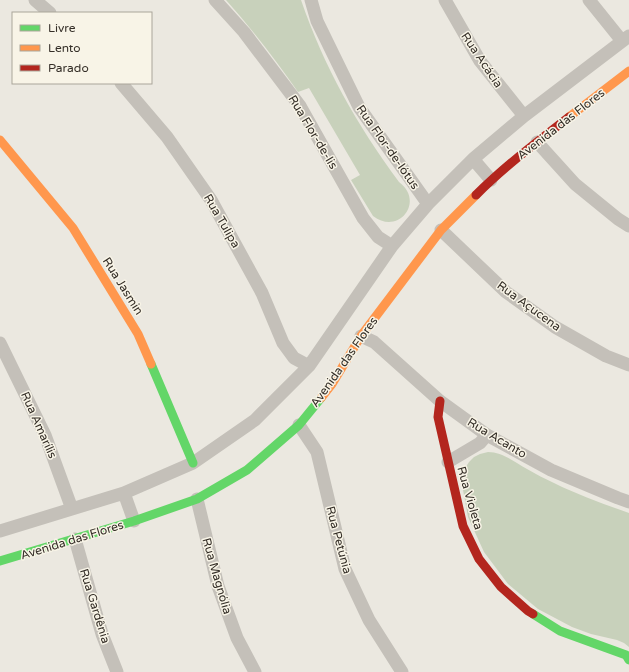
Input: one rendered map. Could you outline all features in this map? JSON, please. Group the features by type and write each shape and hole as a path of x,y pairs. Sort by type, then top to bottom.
{"street":[{"path":"35,0 49,12"},
{"name":"Rua Flor-de-lis","path":"215,0 244,32 300,106 363,218 378,237 392,246"},
{"name":"Rua Flor-de-lótus","path":"311,0 317,21 359,108 428,204"},
{"name":"Rua Acácia","path":"445,0 480,60 524,116"},
{"path":"0,531 124,493 193,463 256,420 309,366 392,246 428,204 473,159 524,116 626,38 589,0"},
{"name":"Avenida das Flores","path":"0,561 134,521 196,499 247,470 299,425 332,384 361,336 441,230 491,180 537,142 629,71"},
{"name":"Rua Tulipa","path":"122,84 168,137 211,200 262,293 283,343 294,358 309,366"},
{"name":"Rua Jasmin","path":"0,140 73,228 138,334 193,463"},
{"path":"537,142 574,184 618,220 629,226"},
{"path":"473,159 491,180"},
{"name":"Rua Açucena","path":"441,230 506,292 549,323 606,356 629,365"},
{"name":"Rua Acanto","path":"361,336 374,342 440,401 487,436 551,470 629,502"},
{"name":"Rua Amarílis","path":"0,343 45,435 72,509"},
{"name":"Rua Violeta","path":"440,401 438,417 463,526 480,558 501,587 528,612 560,631 626,656 629,660"},
{"name":"Rua Petúnia","path":"299,425 317,452 345,569 369,620 402,672"},
{"path":"448,462 480,443 487,436"},
{"path":"124,493 134,521"},
{"name":"Rua Magnólia","path":"196,499 218,586 237,638 255,672"},
{"name":"Rua Gardênia","path":"76,539 102,634 117,672"}],"green space":[{"path":"226,0 301,0 320,49 343,95 369,139 406,190 410,198 406,214 400,219 392,222 383,221 373,216 351,180 360,175 309,88 298,92 264,45"},
{"path":"488,452 493,452 504,456 537,475 563,487 629,513 629,647 617,640 591,634 572,627 538,609 508,584 484,552 468,517 461,479 462,473 474,457"}],"traffic: fast":[{"path":"151,364 193,463"},
{"path":"0,561 134,521 197,499 247,470 299,425 321,398"},
{"path":"533,614 560,631 626,655 629,660"}],"traffic: slow":[{"path":"569,117 629,71"},
{"path":"0,140 73,228 138,334 151,364"},
{"path":"321,398 332,384 361,336 441,230 476,195"}],"traffic: jam":[{"path":"476,195 510,164 569,117"},
{"path":"440,401 438,417 463,526 479,559 501,587 533,614"}]}
